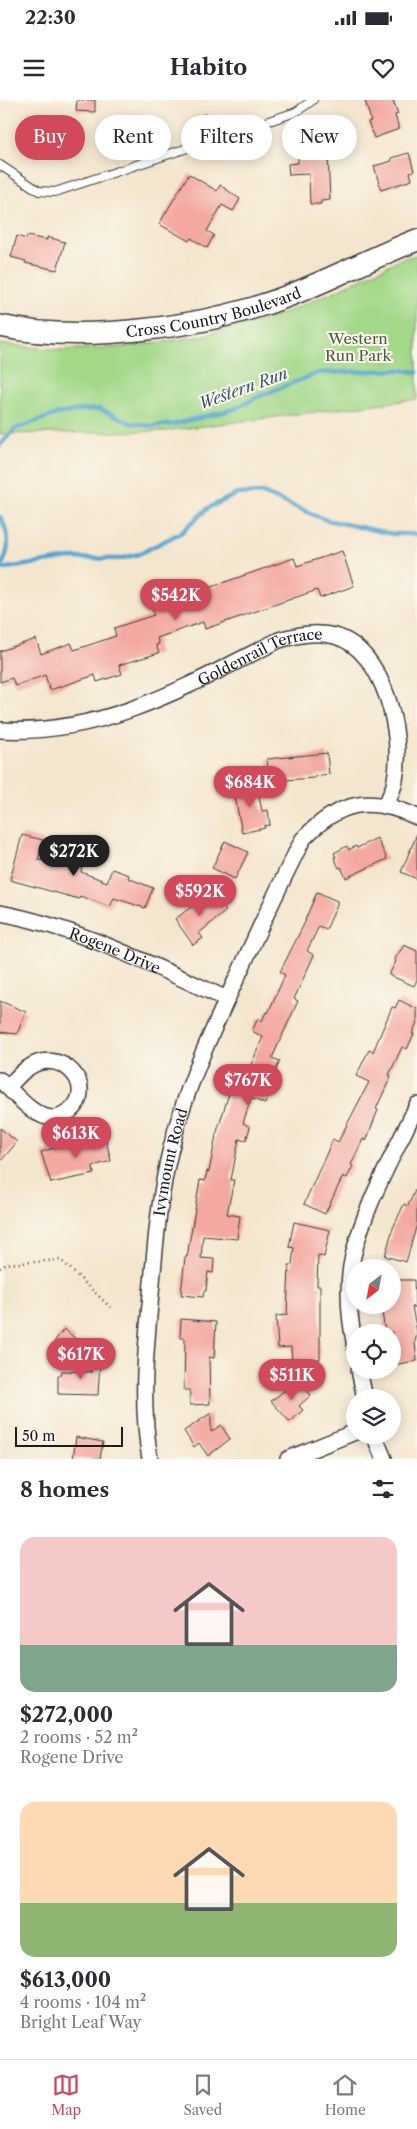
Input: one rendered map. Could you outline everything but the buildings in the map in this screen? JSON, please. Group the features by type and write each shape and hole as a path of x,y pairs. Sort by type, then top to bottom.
{"main road":[{"name":"Cross Country Boulevard","path":"0,326 47,333 91,332 171,325 214,318 288,296 417,240"}],"street":[{"name":"Goldenrail Terrace","path":"0,730 68,726 97,721 160,699 279,640 299,634 336,636 352,644 367,657 377,674 390,705 396,734 397,765 395,782 386,805"},
{"name":"Ivymount Road","path":"150,1459 145,1410 144,1370 156,1228 162,1186 183,1105 202,1055 303,839 318,823 335,812 367,803 386,805 417,817"},
{"name":"Rogene Drive","path":"0,913 61,929 102,943 227,998"},
{"path":"47,1061 68,1067 77,1076 80,1086 74,1107 64,1115 53,1118 40,1114 28,1106 4,1084 28,1068 47,1061"},
{"path":"352,1324 349,1303 352,1256 372,1202 417,1105"},
{"path":"288,1459 346,1436"},
{"path":"378,1444 384,1459"}],"lane":[{"path":"0,165 39,191 54,192 296,112 313,100"}],"path":[{"path":"0,1268 6,1264 61,1260 111,1308"}],"green space":[{"name":"Western Run Park","path":"417,255 417,399 165,431 0,434 0,344 59,350 125,347 197,337 272,318 336,291 401,259"}],"waterway":[{"name":"Western Run","path":"0,445 15,429 57,414 100,409 131,423 152,426 175,424 234,409 260,396 318,373 400,370 417,372"},
{"path":"0,569 70,558 119,559 139,554 182,532 208,508 237,494 263,493 326,520 393,534 417,534"},
{"name":"Western Run","path":"0,517 6,530 8,542 4,562 0,568"}]}
